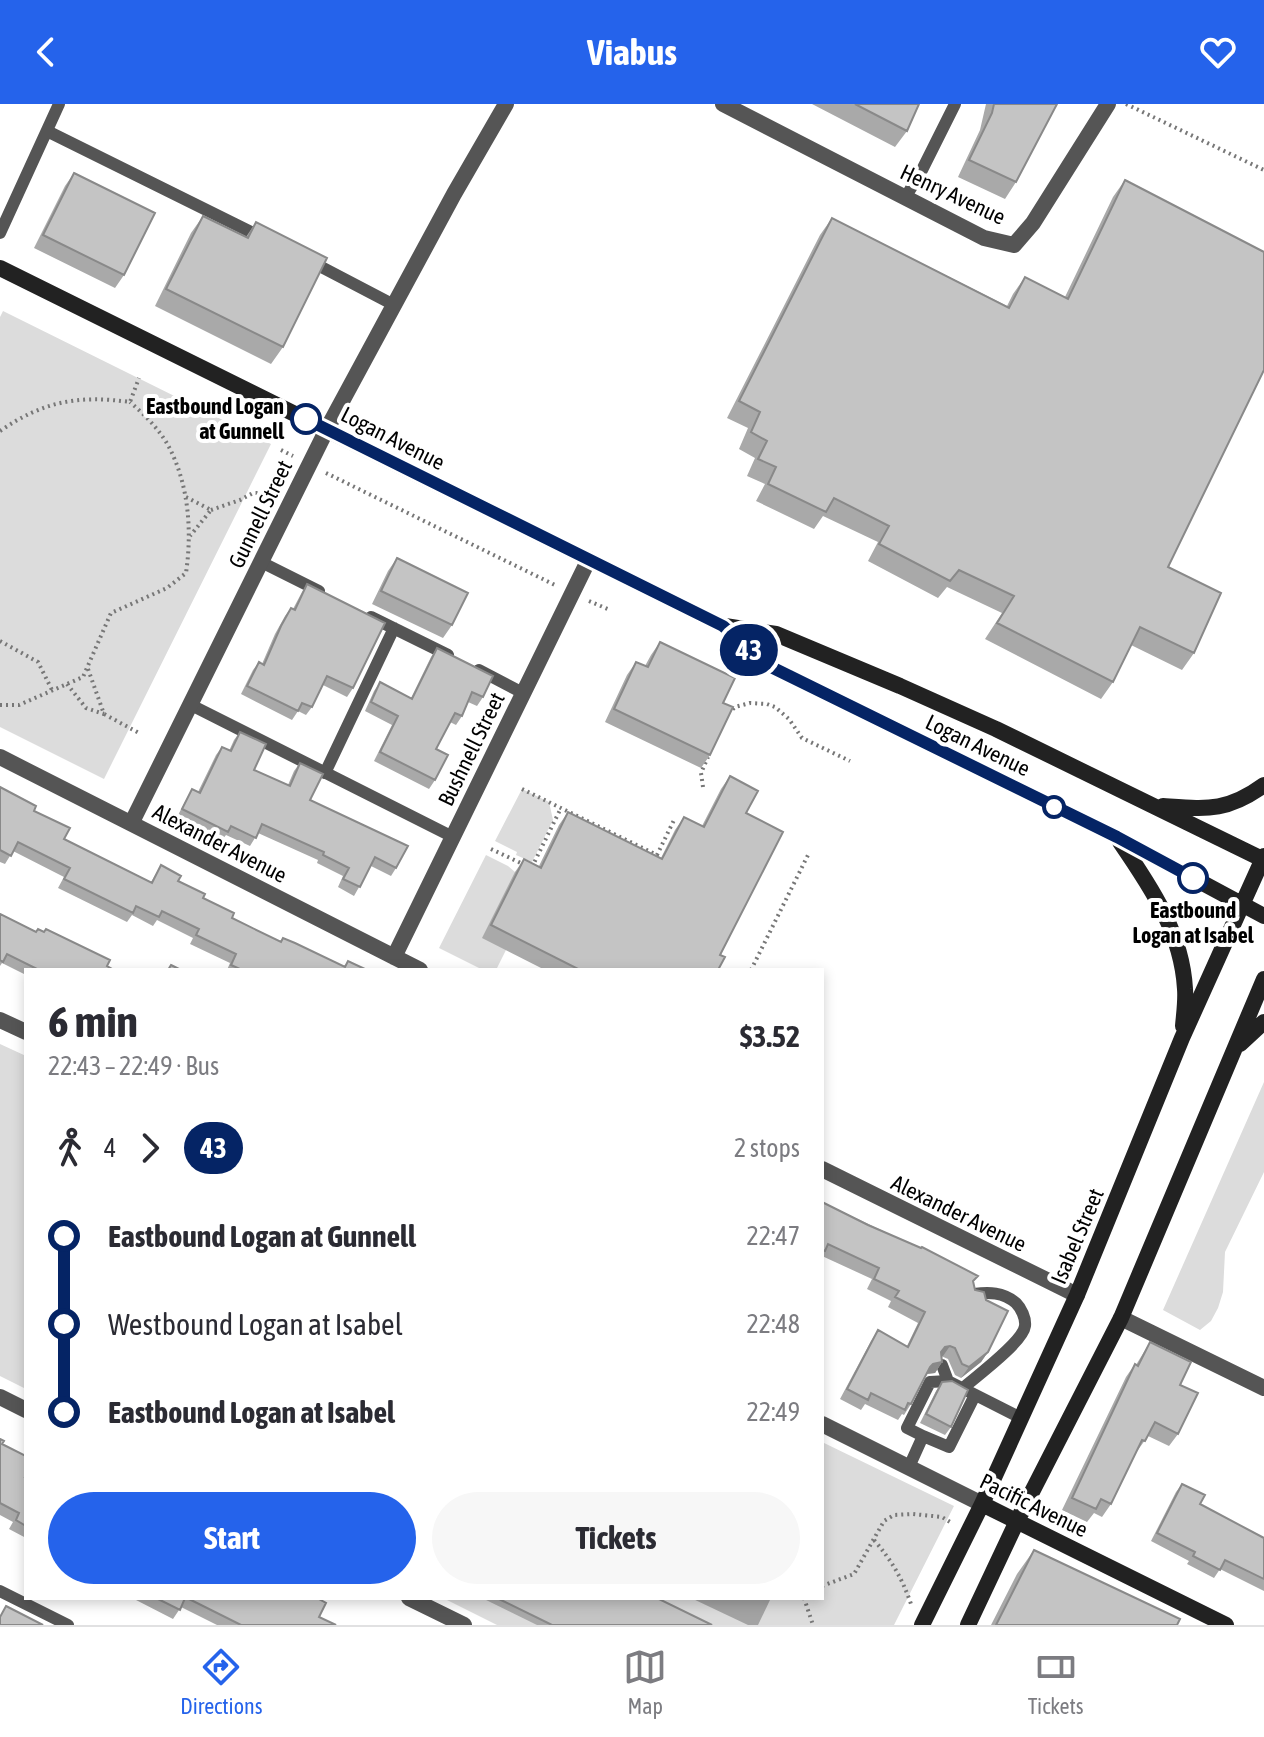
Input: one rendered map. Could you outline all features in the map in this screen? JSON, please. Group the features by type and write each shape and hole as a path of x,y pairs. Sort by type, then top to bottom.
{"main road":[{"name":"Logan Avenue","path":"0,268 723,626 767,665 1117,837 1264,916"},
{"name":"Logan Avenue","path":"723,626 776,634 996,729 1263,859"},
{"path":"1153,805 1213,808 1237,801 1264,785"},
{"path":"1117,837 1168,920 1183,971 1182,1038"},
{"name":"Isabel Street","path":"922,1625 982,1504 1077,1295 1182,1038 1263,859"},
{"path":"968,1625 1017,1521 1121,1318 1264,979"},
{"path":"1236,1048 1264,1022"},
{"name":"Pacific Avenue","path":"982,1504 1216,1623"}],"street":[{"name":"Gunnell Street","path":"132,822 327,429 506,104"},
{"name":"Henry Avenue","path":"723,104 984,238 1014,245 1033,223 1108,104"},
{"name":"Bushnell Street","path":"394,957 589,559"},
{"name":"Alexander Avenue","path":"0,757 416,968"},
{"path":"0,1020 24,1031"},
{"name":"Alexander Avenue","path":"824,1170 1077,1295"},
{"path":"1121,1318 1264,1388"},
{"path":"0,1397 24,1409"},
{"name":"Pacific Avenue","path":"824,1425 982,1504"},
{"path":"413,1600 464,1625"}],"lane":[{"path":"0,233 59,104"},
{"path":"905,198 955,104"},
{"path":"47,131 275,244"},
{"path":"303,258 394,305"},
{"path":"261,562 329,596"},
{"path":"355,609 459,661"},
{"path":"325,773 394,628"},
{"path":"472,667 523,693"},
{"path":"191,705 453,837"},
{"path":"974,1294 997,1293 1017,1304 1025,1328 1017,1341 969,1392 949,1447 907,1428 930,1382 948,1381 969,1392 1021,1418"},
{"path":"942,1365 948,1381"},
{"path":"909,1467 923,1436"},
{"path":"0,1591 68,1625"}],"path":[{"path":"1126,104 1264,170"},
{"path":"130,402 139,378"},
{"path":"0,431 42,408 65,401 90,398 130,402 155,426 170,449 186,497 190,536 186,573 167,588 111,613 83,677 19,705 0,705"},
{"path":"281,450 610,610"},
{"path":"190,536 211,510 260,493"},
{"path":"186,497 211,510"},
{"path":"0,641 38,662 52,690"},
{"path":"87,667 104,714"},
{"path":"67,684 86,708 139,733"},
{"path":"720,706 730,712 735,707 750,703 775,707 789,719 802,738 850,761"},
{"path":"703,787 701,773 712,749"},
{"path":"522,789 657,855 674,820"},
{"path":"491,849 531,869 561,808"},
{"path":"752,968 809,853"},
{"path":"824,1585 854,1574 884,1521 894,1515 942,1517 952,1523"},
{"path":"874,1540 892,1561 911,1606"},
{"path":"805,1600 813,1625"}],"shaded area":[{"path":"3,311 271,444 104,779 0,727 0,317"},
{"path":"522,789 549,802 553,820 532,862 495,841"},
{"path":"486,855 515,872 506,950 497,968 479,968 439,948"},
{"path":"0,1044 24,1055 24,1388 0,1376"},
{"path":"1264,1082 1264,1172 1225,1252 1223,1292 1218,1308 1211,1321 1200,1330 1163,1310"},
{"path":"824,1443 954,1506 894,1625 497,1625 447,1600 824,1600"},
{"path":"695,1600 770,1600 758,1625 748,1625"}],"building":[{"path":"855,104 919,104 907,131"},
{"path":"994,104 1057,104 1016,182 969,160"},
{"path":"74,173 155,213 124,275 43,235"},
{"path":"1125,180 1264,252 1264,370 1168,567 1221,593 1194,653 1140,627 1113,682 997,623 1014,596 959,570 950,581 879,544 889,526 834,498 826,512 768,484 776,467 758,459 767,441 751,432 760,412 739,401 832,218 1009,308 1025,277 1068,299"},
{"path":"203,216 248,238 256,222 327,258 283,347 166,289"},
{"path":"397,558 468,593 452,625 381,591"},
{"path":"307,584 385,623 353,688 327,676 312,707 302,703 298,711 247,686 259,662 264,665 281,626 291,608 295,610"},
{"path":"660,642 735,678 723,703 733,707 710,755 614,709 636,662 648,667"},
{"path":"437,648 493,676 483,697 472,692 462,716 455,713 436,749 448,755 435,780 380,752 398,716 371,702 380,682 412,699"},
{"path":"240,732 266,744 254,770 290,786 300,763 323,774 310,800 408,846 396,868 375,857 360,887 343,879 349,868 323,855 324,852 262,824 256,838 231,826 228,832 182,809 192,789 200,793 222,747 231,751"},
{"path":"730,776 758,791 746,813 783,832 720,955 725,957 719,968 576,968 491,925 524,859 541,868 568,812 662,859 684,817 704,827"},
{"path":"0,787 36,806 34,811 70,828 64,839 152,883 161,865 181,876 178,881 205,894 203,898 234,913 232,918 281,942 283,938 345,967 348,961 363,968 238,968 231,965 236,954 196,935 199,929 162,911 159,917 136,906 133,913 64,879 70,868 18,842 11,856 0,850"},
{"path":"0,914 36,932 46,929 110,960 107,966 110,968 35,968 7,954 3,962 0,960"},
{"path":"824,1203 978,1276 973,1281 975,1290 984,1292 986,1300 1008,1311 988,1352 969,1367 962,1364 955,1348 945,1347 941,1352 942,1362 930,1367 905,1410 871,1393 868,1400 847,1389 878,1330 908,1347 925,1312 895,1297 899,1291 874,1279 879,1268 828,1244 825,1251"},
{"path":"1150,1342 1191,1362 1180,1385 1198,1393 1178,1434 1155,1422 1145,1441 1142,1440 1111,1504 1101,1499 1096,1509 1072,1498 1135,1364 1138,1366"},
{"path":"952,1381 968,1390 951,1427 926,1414 942,1382"},
{"path":"0,1439 4,1441 2,1444 24,1455 24,1525 16,1520 19,1513 0,1503"},
{"path":"1182,1484 1205,1495 1200,1504 1264,1538 1264,1579 1225,1560 1220,1570 1193,1556 1195,1552 1157,1533"},
{"path":"1034,1550 1180,1619 1177,1625 996,1625"},
{"path":"160,1600 184,1600 180,1610"},
{"path":"191,1600 321,1600 326,1603 319,1617 336,1625 241,1625"},
{"path":"501,1600 661,1600 712,1625 552,1625"},
{"path":"6,1606 43,1625 0,1625 0,1617"}],"bus line":[{"name":"43","path":"306,419 723,626 767,665 1117,837 1193,878"}],"place":[{"name":"Eastbound Logan at Gunnell","path":"306,419"},
{"name":"Eastbound Logan at Isabel","path":"1193,878"}]}
